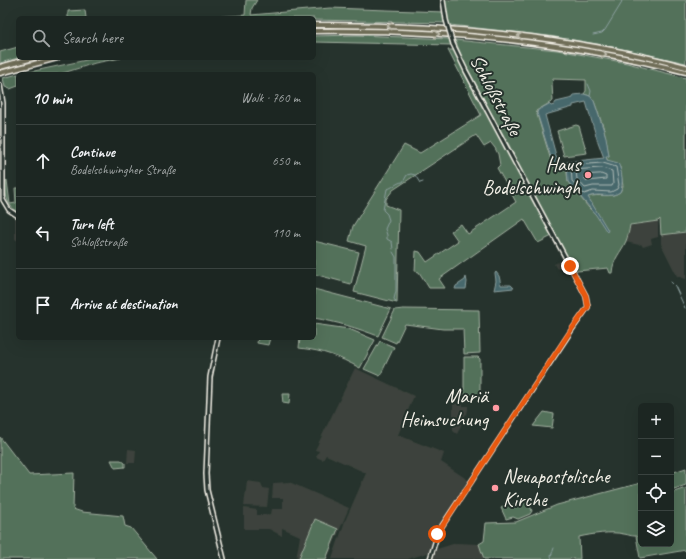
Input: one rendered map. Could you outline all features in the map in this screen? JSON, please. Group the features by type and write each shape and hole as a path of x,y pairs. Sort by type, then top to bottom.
{"highway":[{"path":"316,25 365,25 432,28 499,34 566,42 622,52 686,67"},
{"path":"316,30 429,33 507,40 626,58 686,72"},
{"path":"0,67 26,60"},
{"path":"0,73 49,60"}],"street":[{"name":"Schloßstraße","path":"430,559 440,528 580,316 588,307 586,296 454,46 446,20 443,0"},
{"path":"0,85 3,103 3,195 4,201 9,210 16,215"},
{"path":"218,340 210,378 206,481 224,559"}],"shaded area":[{"path":"15,219 16,219 16,240"},
{"path":"658,221 658,237 651,239 652,244 643,247 641,244 639,245 626,242 630,226"},
{"path":"686,233 686,279 677,276 661,244 661,235"},
{"path":"563,260 566,265 557,269 554,264"},
{"path":"355,368 414,396 398,435 444,453 441,462 471,482 440,530 432,552 456,543 479,544 484,559 431,559 431,552 408,559 332,559 345,521 366,473 326,455 323,460 316,457 319,451 315,450"},
{"path":"463,403 463,406 468,406 468,410 467,414 465,415 465,421 463,421 457,434 453,431 453,404"},
{"path":"128,449 136,450 135,463 127,463"},
{"path":"247,481 261,483 263,488 269,489 267,507 244,506"},
{"path":"289,482 349,508 327,559 296,559 300,536 282,528 282,536 269,529 244,529 244,508 257,510 257,515 271,514 272,509 283,509 283,498 272,498 273,485 274,483"}],"green space":[{"path":"246,0 257,0 252,8 251,15 330,8 444,12 443,0 686,0 686,63 603,45 549,36 450,25 446,21 446,23 316,20 316,16 228,16 245,15"},
{"path":"85,10 86,16 68,16 68,11"},
{"path":"357,35 449,39 451,45 316,42 316,36"},
{"path":"455,40 557,50 627,63 686,78 686,232 661,235 660,219 658,221 630,225 627,239 616,259 612,273 610,273 608,268 577,271 566,258 554,235 538,243 524,219 439,279 445,288 429,288 419,272 415,271 416,251 420,252 427,262 458,241 451,231 461,224 468,234 516,202 497,168 500,165 495,148 491,143 484,147 476,135 393,190 386,199 386,205 399,210 397,303 354,292 366,246 349,241 353,226 404,145 420,153 481,115 448,50 454,50 534,198 509,145 468,71","holes":["553,79 586,80 586,91 584,94 590,96 594,101 604,129 609,156 606,156 607,160 620,167 623,186 620,192 613,195 588,197 600,218 589,208 568,182 566,164 560,164 553,167 536,111 553,101"]},
{"path":"16,48 16,59 0,63 0,52"},
{"path":"86,60 111,60 66,72 30,72"},
{"path":"16,75 16,87 10,89 5,87 3,78"},
{"path":"576,125 579,126 587,153 564,156 557,131"},
{"path":"7,180 10,204 16,203 16,211 8,202 7,199"},
{"path":"316,241 359,252 351,284 316,275"},
{"path":"316,290 391,309 378,336 331,321 316,318"},
{"path":"395,310 479,310 480,353 464,354 463,329 443,329 405,324 396,343 382,337"},
{"path":"316,324 349,329 375,340 360,368 331,355 299,348 300,340 316,340"},
{"path":"258,340 269,340 268,345 257,343"},
{"path":"380,341 394,347 380,376 364,369"},
{"path":"464,357 478,357 480,359 480,395 464,395"},
{"path":"282,394 290,394 289,404 283,403"},
{"path":"544,412 554,414 552,428 533,426"},
{"path":"0,437 29,475 74,473 73,509 82,512 123,516 125,526 131,528 157,559 0,559"},
{"path":"111,460 121,460 125,463 125,467 115,468"},
{"path":"686,468 686,485 674,489 674,472"},
{"path":"638,484 638,547 636,536 619,533 607,533 579,537 580,559 484,559 479,544 484,541 486,523 516,522 557,505"},
{"path":"686,488 686,550 640,558 638,547 674,547 674,492"},
{"path":"527,498 532,511 530,514 518,519 513,517 506,519 501,508 509,504 510,506"},
{"path":"315,519 338,529 326,559 301,559 299,558"}],"water":[{"path":"584,94 590,96 594,101 606,137 609,156 606,156 607,160 618,163 621,170 622,185 620,192 612,195 596,195 588,197 608,230 607,232 596,215 568,182 567,162 604,158 586,102 545,115 558,163 554,167 537,113 538,110 549,104 551,106 556,102 573,98 573,95"},
{"path":"496,272 499,276 501,285 511,285 514,288 494,290"},
{"path":"466,277 466,289 455,289 456,286 465,280"}],"waterway":[{"path":"593,35 602,33 605,30 622,0"},
{"path":"588,84 591,91 590,96"},
{"path":"393,249 392,242 387,239 385,229 389,220 387,214 383,210 387,189 403,182 407,175 411,174 415,175 420,183 423,182"},
{"path":"393,252 396,257 396,291 394,299 396,302"},
{"path":"671,282 675,286 685,308"},
{"path":"552,559 551,556 554,548"}],"place":[{"name":"Haus Bodelschwingh","path":"588,175"},
{"name":"Mariä Heimsuchung","path":"496,408"},
{"name":"Neuapostolische Kirche","path":"495,488"}],"route":[{"path":"437,534 571,330 588,307 588,300 570,266"}]}
